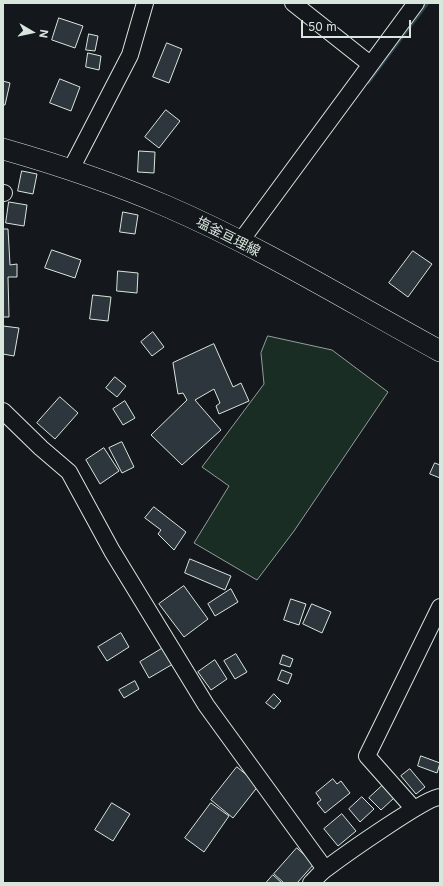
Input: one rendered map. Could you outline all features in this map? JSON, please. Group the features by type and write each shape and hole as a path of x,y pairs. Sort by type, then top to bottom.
{"main road":[{"name":"塩釜亘理線","path":"3,149 71,169 167,206 240,242 440,351"}],"street":[{"path":"71,169 130,55 145,3"},
{"path":"293,3 370,64"},
{"path":"240,242 416,3"},
{"path":"3,411 41,448 70,472 112,551 206,705 325,869"},
{"path":"414,809 367,756 440,607"},
{"path":"311,883 325,869 414,809 440,797"}],"green space":[{"path":"268,336 332,350 388,392 294,531 257,580 194,543 229,486 202,467 264,384 261,353"}],"building":[{"path":"59,18 83,26 75,48 52,40"},
{"path":"89,34 98,36 95,51 86,50"},
{"path":"167,43 182,49 169,83 153,77"},
{"path":"88,53 101,56 99,70 86,67"},
{"path":"60,79 80,87 71,111 50,103"},
{"path":"3,81 10,83 5,105 3,105"},
{"path":"166,110 180,121 159,148 145,137"},
{"path":"139,151 155,152 154,173 138,172"},
{"path":"22,171 37,174 33,194 18,191"},
{"path":"9,202 27,205 24,226 6,223"},
{"path":"123,212 138,215 135,234 120,232"},
{"path":"3,229 8,229 10,265 17,264 17,277 8,277 9,317 3,317"},
{"path":"52,250 81,260 75,278 45,268"},
{"path":"413,251 432,264 408,297 389,283"},
{"path":"118,271 138,273 137,293 117,291"},
{"path":"93,295 111,297 108,321 90,319"},
{"path":"3,326 19,328 14,356 3,354"},
{"path":"153,332 164,347 152,356 141,342"},
{"path":"214,344 233,387 241,383 249,401 219,414 216,406 220,403 214,389 195,400 221,430 182,465 151,435 187,400 183,393 178,394 173,363"},
{"path":"115,377 126,386 117,397 106,388"},
{"path":"60,397 78,413 55,439 37,423"},
{"path":"125,401 135,418 123,425 113,409"},
{"path":"122,442 134,467 122,473 109,448"},
{"path":"104,448 119,471 100,484 86,460"},
{"path":"435,463 440,465 440,478 430,474"},
{"path":"154,507 186,532 174,550 158,534 161,530 145,518"},
{"path":"190,559 231,576 225,590 185,573"},
{"path":"184,586 208,619 184,637 159,604"},
{"path":"231,589 238,602 215,616 208,604"},
{"path":"291,599 306,604 299,625 284,620"},
{"path":"312,604 331,612 322,633 303,624"},
{"path":"121,633 129,647 107,661 98,647"},
{"path":"168,645 178,661 149,678 140,662"},
{"path":"236,654 247,672 235,679 224,661"},
{"path":"283,655 293,659 290,667 280,664"},
{"path":"215,660 227,679 211,690 198,672"},
{"path":"282,670 292,674 288,684 278,680"},
{"path":"135,681 139,689 124,698 119,690"},
{"path":"274,694 281,701 274,709 266,703"},
{"path":"421,756 440,763 437,773 418,766"},
{"path":"237,767 259,785 233,818 211,800"},
{"path":"410,769 425,787 416,794 401,776"},
{"path":"333,779 337,784 341,781 350,793 325,813 317,803 321,800 316,793"},
{"path":"382,786 394,798 381,810 369,798"},
{"path":"362,797 374,809 360,822 349,809"},
{"path":"112,803 130,814 113,841 95,830"},
{"path":"211,803 229,816 204,852 185,838"},
{"path":"342,814 356,831 338,846 324,829"},
{"path":"297,848 314,864 297,883 284,883 274,874"},
{"path":"273,875 282,883 266,883"}],"waterway":[{"path":"368,82 427,3"}]}
